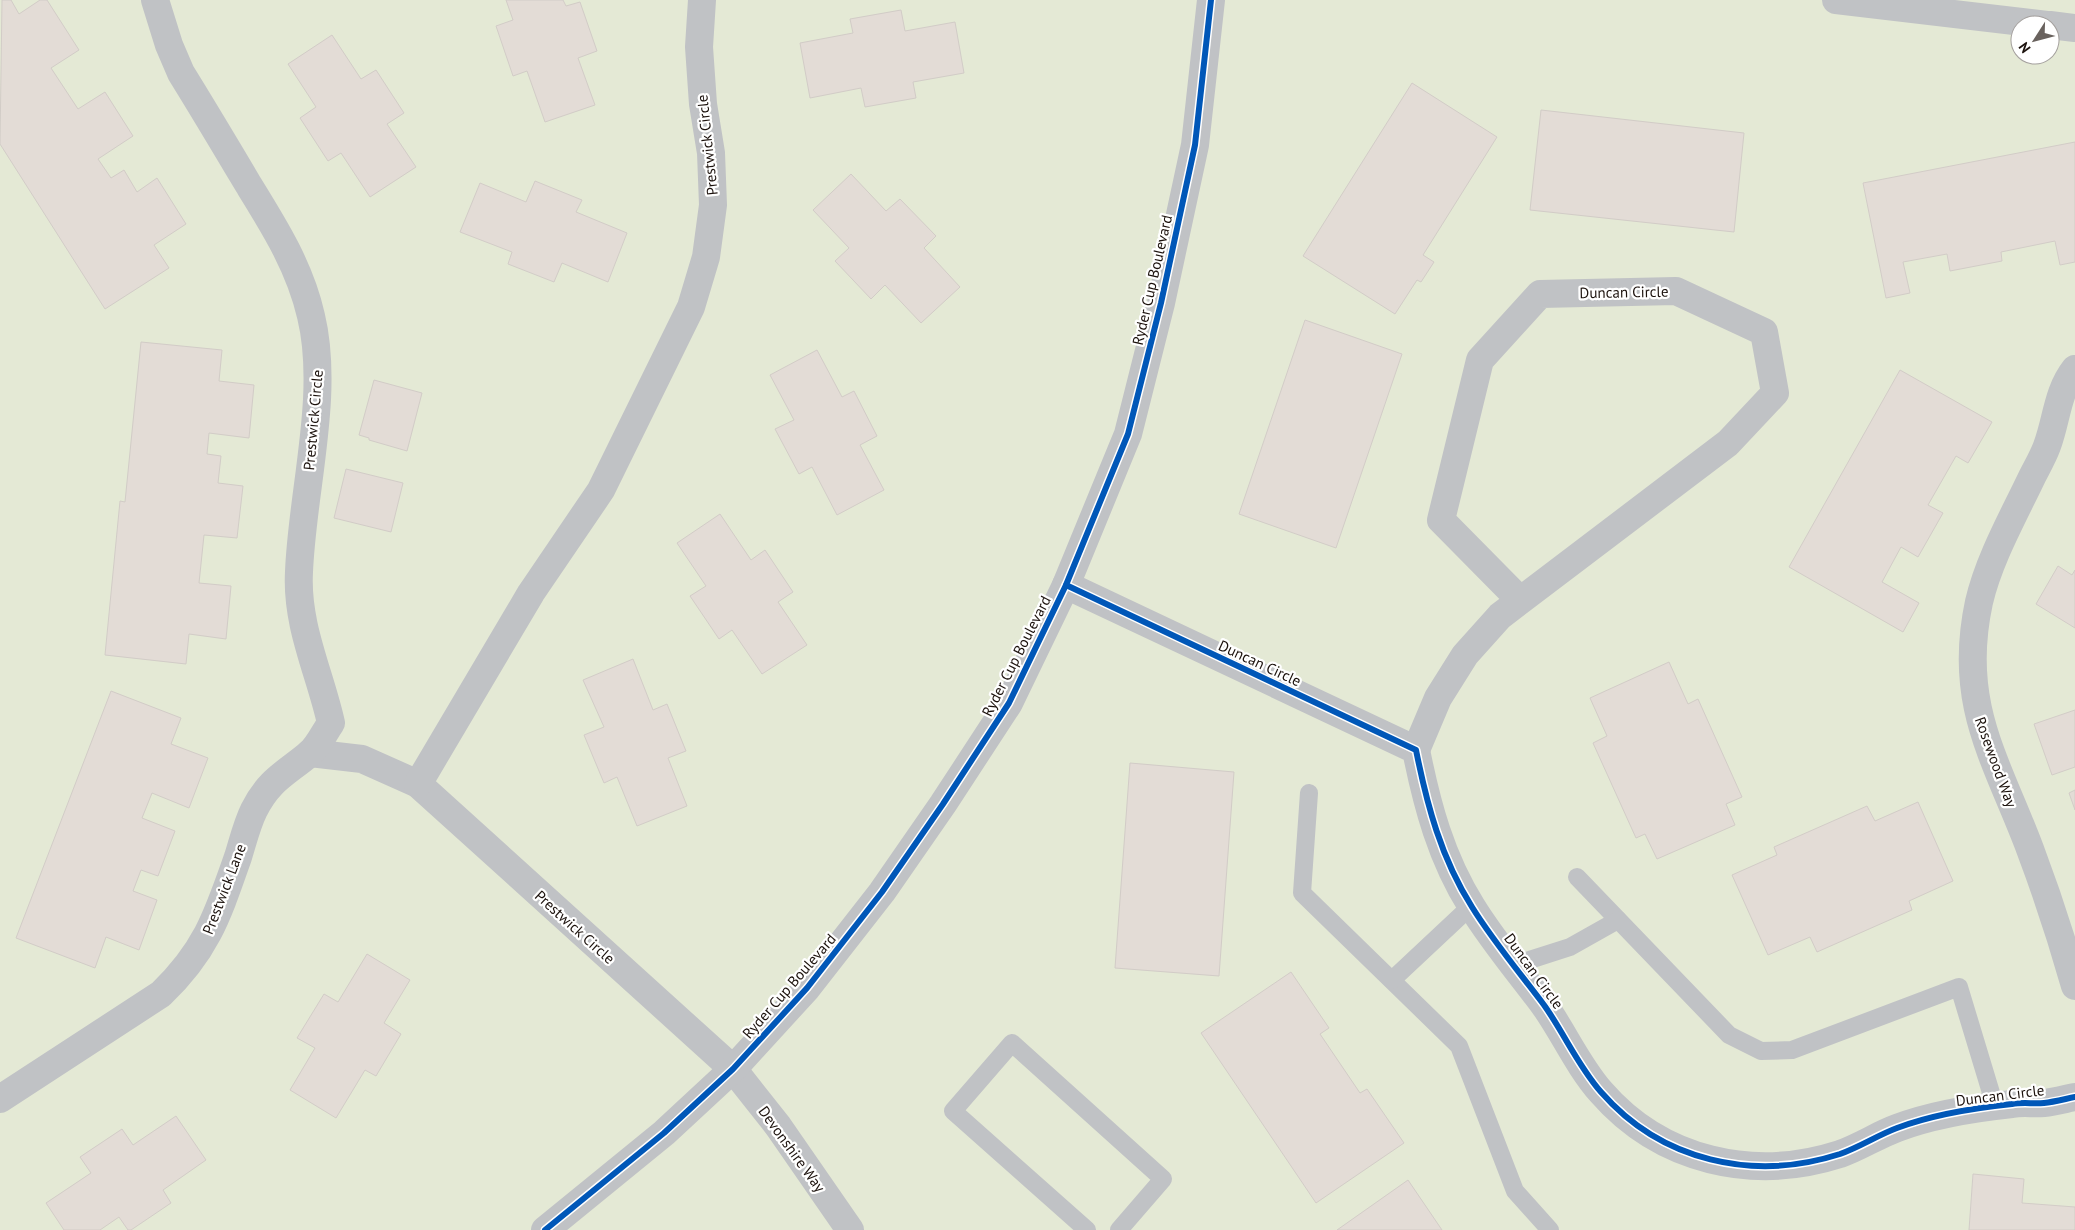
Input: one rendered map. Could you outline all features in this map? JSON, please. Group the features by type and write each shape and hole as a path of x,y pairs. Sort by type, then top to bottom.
{"street":[{"name":"Prestwick Circle","path":"155,0 169,45 182,73 278,234 304,289 312,317 318,377 298,574 305,634 313,664 324,692 331,723 310,753 362,759 418,784 732,1069"},
{"name":"Prestwick Circle","path":"418,784 531,593 601,490 691,308 706,257 713,205 711,153 703,104 699,47 702,0"},
{"name":"Ryder Cup Boulevard","path":"545,1230 664,1133 732,1069 807,988 882,892 1009,703 1066,585 1128,434 1156,322 1195,145 1211,0"},
{"path":"1836,0 2010,20"},
{"path":"2060,26 2075,28"},
{"name":"Duncan Circle","path":"1519,599 1441,520 1480,360 1540,294 1676,291 1764,332 1775,393 1728,443 1519,599 1500,616 1465,655 1438,698 1416,750 1428,807 1448,861 1471,906 1556,1022 1599,1091 1618,1110 1662,1142 1712,1161 1766,1168 1797,1164 1839,1154 1873,1141 1896,1128 1952,1112 2013,1103 2044,1103 2075,1097"},
{"name":"Rosewood Way","path":"2075,368 2060,393 2047,446 1988,573 1974,630 1972,660 1978,718 1996,769 2030,848 2065,948 2075,986"},
{"name":"Duncan Circle","path":"1066,585 1416,750"},
{"name":"Prestwick Lane","path":"0,1099 161,994 183,973 199,951 219,910 253,811 267,788 286,770 310,753"},
{"name":"Devonshire Way","path":"732,1069 778,1126 850,1230"}],"lane":[{"path":"1310,793 1302,893 1459,1046 1515,1191 1550,1230"},
{"path":"1577,877 1729,1034 1761,1051 1792,1050 1959,987 1995,1106"},
{"path":"1392,980 1471,906"},
{"path":"1514,965 1570,947 1618,920"},
{"path":"1087,1230 953,1111 1012,1043 1163,1179 1119,1230"}],"green space":[{"path":"0,0 2075,0 2075,1230 0,1230"}],"building":[{"path":"2,0 11,0 19,14 40,0 47,0 79,50 51,68 78,109 105,92 133,136 98,159 111,178 124,170 137,192 157,178 186,224 154,245 169,268 105,309 0,144"},
{"path":"506,0 563,0 566,6 580,2 597,51 578,58 595,105 545,122 527,71 513,76 496,26 513,20"},
{"path":"901,10 905,31 955,22 964,73 913,82 916,98 865,107 861,88 810,98 800,43 853,33 850,19"},
{"path":"332,35 361,79 376,70 404,113 387,124 416,167 370,197 341,153 328,161 300,118 316,107 288,64"},
{"path":"1412,83 1497,137 1423,255 1434,262 1421,282 1417,280 1395,314 1303,256"},
{"path":"1541,110 1744,133 1734,232 1530,210"},
{"path":"2075,142 2075,262 2060,265 2055,241 2001,252 2002,261 1950,271 1947,254 1903,262 1910,293 1886,298 1863,183"},
{"path":"851,174 886,211 900,199 936,236 924,248 960,287 921,323 885,285 871,299 835,261 849,248 813,210"},
{"path":"535,181 582,200 576,212 627,233 608,282 562,263 554,282 508,264 512,252 460,232 480,183 526,202"},
{"path":"1305,320 1402,354 1336,548 1239,514"},
{"path":"141,342 222,350 219,381 254,385 249,438 209,433 207,454 221,456 218,483 243,486 237,538 204,535 199,583 231,586 226,639 189,634 186,664 105,655 120,501 125,502"},
{"path":"817,350 842,397 854,391 877,436 860,445 884,490 837,515 812,467 799,474 775,429 794,420 770,375"},
{"path":"1900,370 1992,422 1968,463 1956,456 1928,505 1943,513 1918,557 1901,547 1882,582 1919,603 1903,632 1789,567"},
{"path":"374,380 422,393 407,451 369,440 369,438 359,435"},
{"path":"346,469 403,483 391,532 334,518"},
{"path":"720,514 751,560 765,550 793,592 778,602 807,645 762,674 732,630 719,639 690,596 706,586 677,543"},
{"path":"2058,566 2072,575 2075,570 2075,628 2036,604"},
{"path":"633,659 653,710 667,704 686,751 668,758 687,806 637,826 617,777 604,783 584,735 604,727 583,680"},
{"path":"1669,662 1688,704 1698,699 1742,797 1726,804 1735,825 1657,859 1645,834 1636,838 1593,743 1607,736 1590,698"},
{"path":"111,691 181,718 171,744 208,758 189,808 152,793 142,818 175,831 158,876 141,870 133,891 157,900 139,950 106,937 95,968 16,938"},
{"path":"2075,710 2075,767 2052,775 2034,724"},
{"path":"1130,763 1234,772 1219,976 1115,968"},
{"path":"2075,790 2075,810 2069,793"},
{"path":"1918,802 1953,881 1909,901 1912,910 1817,952 1810,937 1768,955 1732,875 1777,855 1774,847 1867,806 1875,821"},
{"path":"367,954 410,980 384,1023 401,1034 376,1076 365,1070 336,1118 290,1090 315,1048 297,1038 324,994 338,1002"},
{"path":"1291,972 1329,1028 1320,1034 1360,1093 1367,1089 1404,1143 1316,1203 1201,1033"},
{"path":"176,1116 206,1160 163,1190 171,1203 131,1230 128,1230 119,1217 100,1230 64,1230 46,1203 91,1173 80,1157 122,1129 133,1145"},
{"path":"1973,1174 2024,1179 2022,1203 2075,1207 2075,1230 1969,1230"},
{"path":"1408,1180 1442,1230 1337,1230"}],"cycle path":[{"path":"545,1230 664,1133 733,1069 807,988 882,892 943,804 1009,703 1066,585 1128,434 1161,303 1195,145 1211,0"},
{"path":"1066,585 1416,750 1436,831 1452,870 1480,920 1544,1005 1593,1082 1625,1116 1651,1135 1680,1149 1710,1159 1742,1165 1774,1166 1807,1162 1840,1154 1897,1128 1940,1115 1983,1107 2016,1103 2044,1103 2075,1097"}]}
